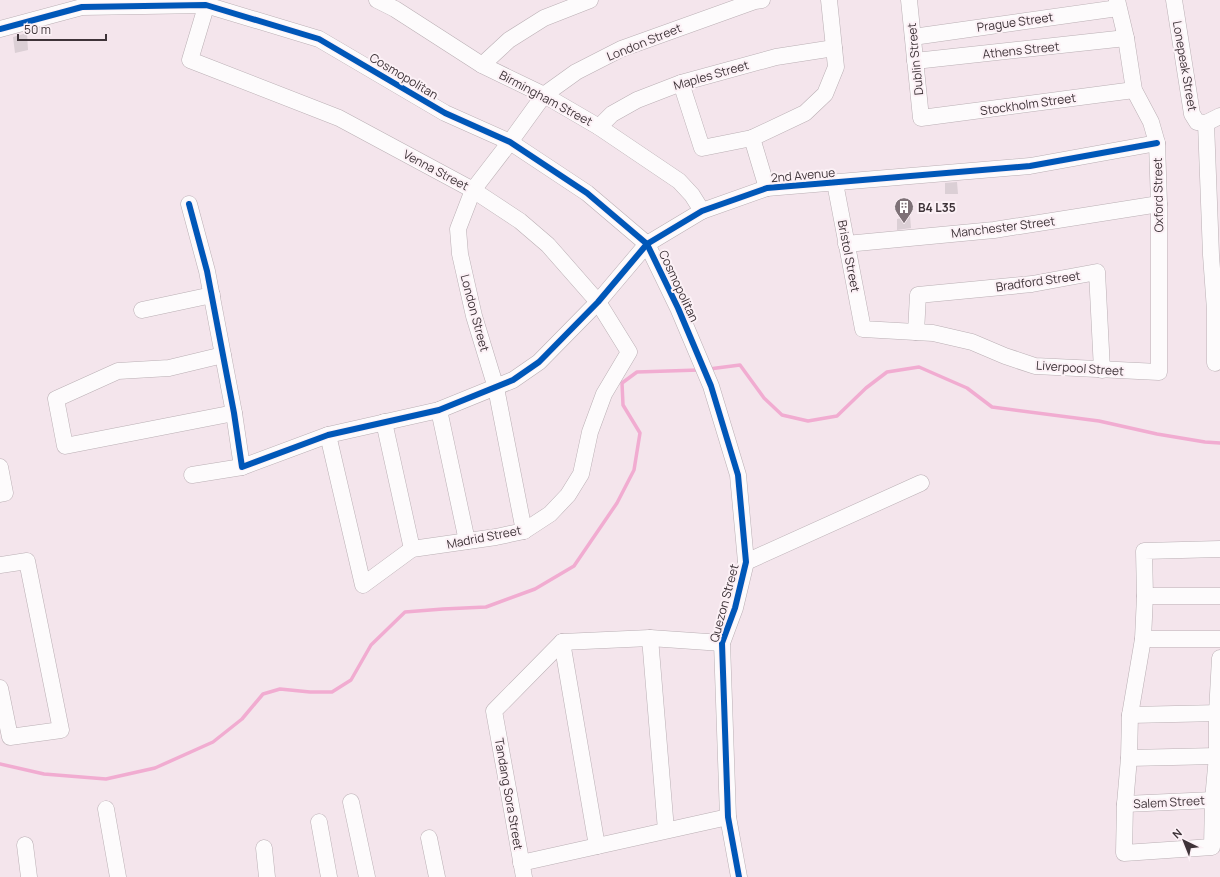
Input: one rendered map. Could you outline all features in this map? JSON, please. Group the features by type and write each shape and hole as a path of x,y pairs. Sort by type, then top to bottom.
{"street":[{"name":"Birmingham Street","path":"377,0 395,5 482,65 544,95 599,127 679,181 692,195 702,211"},
{"path":"482,65 509,40 544,18 590,0"},
{"name":"London Street","path":"524,531 496,388 474,316 460,254 458,229 473,190 544,95 576,72 621,49 755,1 762,0"},
{"path":"681,83 702,148 752,138 805,113 825,94 836,67 829,0"},
{"name":"Dublin Street","path":"909,0 921,118"},
{"name":"Lonepeak Street","path":"1174,0 1192,114 1197,122 1213,120"},
{"name":"Cosmopolitan","path":"0,29 82,7 207,3 319,39 444,113 510,142 587,193 647,244 678,308 711,386"},
{"name":"Venna Street","path":"207,3 190,60 339,118 473,190 520,221 548,245 598,302 629,352"},
{"name":"Prague Street","path":"913,37 1117,4"},
{"name":"Oxford Street","path":"1117,4 1126,38 1134,90 1151,122 1157,143 1159,204 1159,372"},
{"name":"Athens Street","path":"915,61 1126,38"},
{"name":"Maples Street","path":"599,127 612,114 638,100 681,83 776,57 834,48"},
{"name":"Stockholm Street","path":"921,118 1134,90"},
{"path":"1213,120 1218,309 1215,363"},
{"path":"752,138 767,188"},
{"name":"2nd Avenue","path":"192,475 242,468 328,436 439,410 513,380 539,362 598,302 647,244 702,211 767,188 1030,166 1157,143"},
{"name":"Bristol Street","path":"834,183 863,330"},
{"path":"189,204 212,295 234,413 242,468"},
{"name":"Manchester Street","path":"846,244 994,230 1159,204"},
{"name":"Bradford Street","path":"916,332 918,295 1032,284 1097,272 1102,370"},
{"path":"142,310 212,295"},
{"name":"Liverpool Street","path":"863,330 933,333 972,342 1005,356 1035,366 1159,372"},
{"name":"Madrid Street","path":"328,436 363,585 412,549 496,537 524,531 550,514 568,495 581,474 590,432 604,394 629,352"},
{"path":"223,355 169,368 118,371 56,399 65,446 234,413"},
{"name":"Quezon Street","path":"711,386 738,475 746,562 735,608 722,643 728,817 739,877"},
{"path":"439,410 467,541"},
{"path":"384,422 412,549"},
{"path":"0,468 5,493 0,494"},
{"path":"746,562 920,483"},
{"path":"1220,549 1144,551 1145,596 1143,639 1130,715 1124,853 1212,847 1213,800 1219,713 1220,658"},
{"path":"0,565 27,561 61,730 10,737 0,688"},
{"path":"1145,596 1220,596"},
{"path":"597,846 562,642 650,638 722,643"},
{"path":"650,638 666,830"},
{"path":"1143,639 1220,639"},
{"name":"Tandang Sora Street","path":"523,870 494,711 562,642"},
{"path":"1130,715 1219,713"},
{"path":"1129,758 1217,756"},
{"name":"Salem Street","path":"1125,804 1213,800"},
{"path":"351,802 367,877"},
{"path":"106,809 118,877"},
{"path":"523,870 597,846 728,817"},
{"path":"319,822 329,877"},
{"path":"429,838 436,877"},
{"path":"25,845 29,877"},
{"path":"264,848 266,877"}],"building":[{"path":"27,33 28,50 15,53 13,37"},
{"path":"957,182 958,194 945,194 945,183"},
{"name":"B4 L35","path":"910,216 911,228 897,230 897,219"}],"waterway":[{"path":"709,369 740,365 764,398 782,415 808,421 837,416 866,388 887,372 919,367 967,388 992,407 1099,421 1157,434 1220,443"},
{"path":"0,764 44,774 106,779 155,768 213,742 242,719 263,694 280,689 310,692 332,692 351,680 371,645 405,612 486,607 535,589 574,566 617,503 634,470 640,433 623,405 622,383 637,372 699,370"}],"cycle path":[{"path":"0,29 82,7 206,5 319,39 445,113 510,142 587,193 647,244 678,308 711,386 738,475 746,562 735,608 722,643 728,817 739,877"},
{"path":"189,204 207,271 234,413 242,467 328,435 439,410 513,380 539,362 598,302 647,244 702,211 767,188 1030,166 1157,143"}],"place":[{"name":"B4 L35","path":"904,224"}]}
